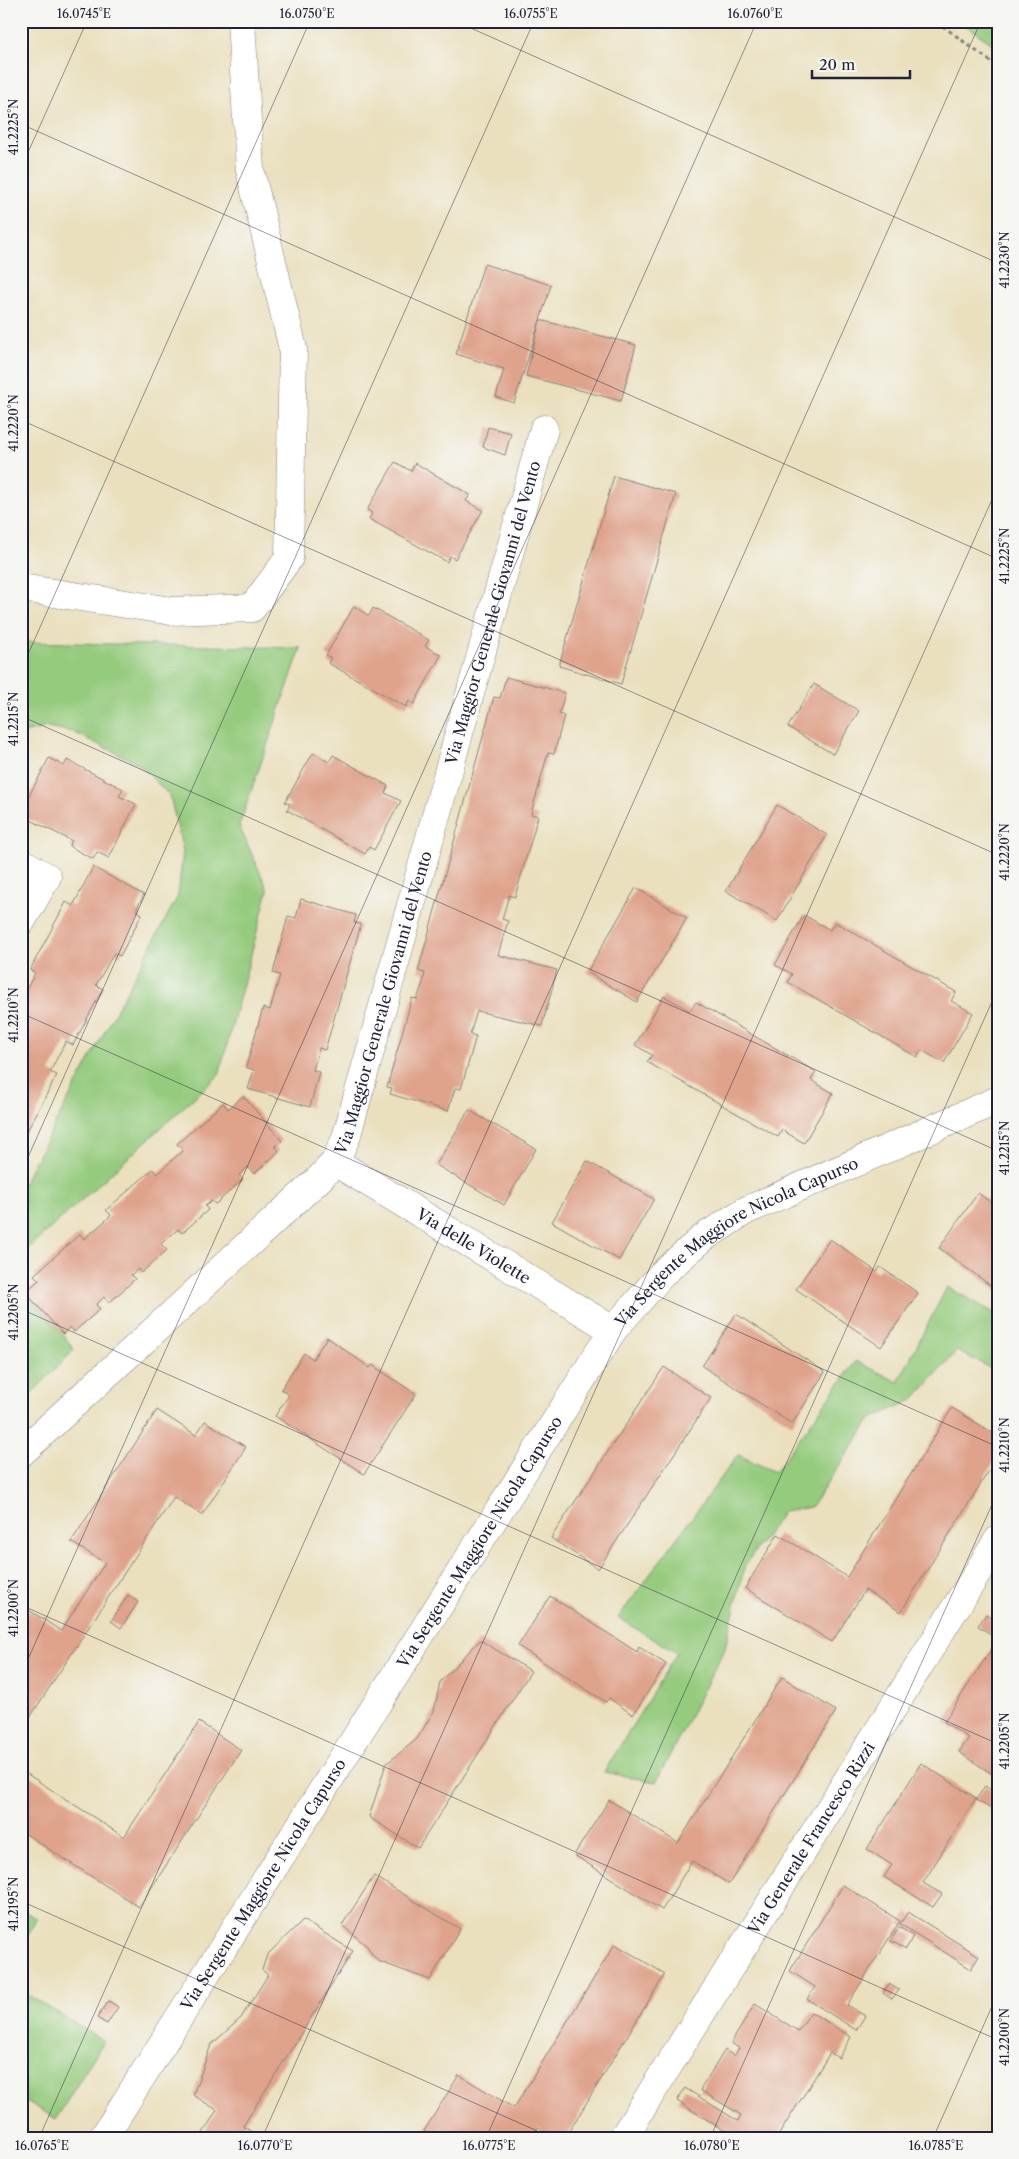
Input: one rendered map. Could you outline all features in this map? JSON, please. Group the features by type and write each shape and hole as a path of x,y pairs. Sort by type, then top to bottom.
{"street":[{"path":"21,588 172,610 252,608 289,558 293,349 250,170 241,21"},
{"name":"Via Maggior Generale Giovanni del Vento","path":"23,1446 319,1179 335,1162 348,1128 544,429"},
{"path":"21,862 47,877 21,922"},
{"name":"Via Sergente Maggiore Nicola Capurso","path":"103,2138 614,1330 664,1272 703,1238 745,1211 998,1100"},
{"name":"Via delle Violette","path":"335,1162 614,1330"},
{"name":"Via Generale Francesco Rizzi","path":"623,2138 998,1540"}],"path":[{"path":"936,21 998,67"}],"green space":[{"path":"960,21 998,21 998,48"},
{"path":"21,642 301,648 239,826 268,890 219,1075 21,1255 21,1187 178,896 183,851 170,796 137,763 73,732 47,727 21,734"},
{"path":"947,1287 998,1315 998,1372 957,1351 913,1400 871,1419 811,1507 783,1512 745,1565 725,1648 656,1782 604,1772 677,1653 618,1618 738,1455 775,1472 856,1361 898,1382"},
{"path":"21,1289 63,1334 74,1350 29,1396 21,1385"},
{"path":"21,1910 37,1918 21,1948"},
{"path":"21,1991 104,2041 56,2119 21,2098"}],"building":[{"path":"484,264 551,285 514,403 496,397 504,369 456,354"},
{"path":"540,320 636,345 621,401 526,376"},
{"path":"488,427 511,433 505,455 483,447"},
{"path":"395,462 411,471 415,463 470,495 466,501 483,510 455,559 450,556 447,562 369,519 372,513 367,510"},
{"path":"614,476 676,494 621,684 559,666"},
{"path":"354,606 369,616 373,608 429,640 425,646 441,655 414,704 409,701 406,707 328,663 331,658 326,655"},
{"path":"506,677 565,693 559,714 564,716 554,754 548,753 531,814 538,816 515,897 509,895 502,919 508,921 498,955 557,970 542,1026 477,1011 470,1034 476,1036 461,1089 455,1088 448,1111 390,1094 392,1088 387,1087 412,998 417,999 423,983 425,973 418,971 494,697 500,698"},
{"path":"814,684 859,711 833,754 788,727"},
{"path":"313,753 329,762 333,755 388,786 385,793 401,801 374,850 369,847 365,854 287,810 290,804 285,802"},
{"path":"49,758 64,766 67,760 123,789 119,796 136,804 109,858 97,852 93,859 69,846 72,841 21,815 21,811"},
{"path":"777,805 827,835 777,921 726,891"},
{"path":"93,867 144,895 136,910 142,914 120,956 114,953 96,985 103,989 73,1045 66,1041 58,1056 50,1072 57,1075 27,1131 21,1128 21,990 25,992 35,973 30,970 66,902 73,906"},
{"path":"636,888 687,918 637,1002 587,972"},
{"path":"301,899 356,915 354,923 361,924 325,1050 319,1048 313,1070 319,1072 310,1107 248,1089 254,1070 246,1067 263,1008 270,1010 280,975 273,973 288,916 296,918"},
{"path":"804,915 830,930 835,922 956,992 951,1001 973,1013 944,1063 921,1050 917,1057 788,982 792,974 775,965"},
{"path":"664,996 690,1011 696,1002 816,1072 811,1080 833,1093 804,1143 782,1130 778,1137 647,1062 652,1055 635,1045"},
{"path":"243,1096 282,1141 275,1146 279,1151 254,1174 248,1167 239,1175 243,1179 218,1202 215,1204 212,1201 205,1206 208,1210 182,1233 178,1229 161,1244 167,1250 141,1273 138,1269 131,1275 135,1279 109,1303 104,1297 96,1305 100,1309 74,1332 70,1327 63,1334 25,1292 39,1280 34,1275 80,1234 84,1239 105,1221 111,1215 106,1210 153,1169 157,1174 183,1150 177,1144 223,1103 228,1109"},
{"path":"469,1110 536,1149 504,1205 436,1165"},
{"path":"587,1161 654,1199 619,1260 552,1222"},
{"path":"978,1193 998,1208 998,1291 939,1248"},
{"path":"830,1239 877,1272 880,1267 918,1293 881,1347 796,1289"},
{"path":"736,1314 825,1372 792,1424 702,1366"},
{"path":"327,1337 370,1368 372,1365 416,1394 364,1474 275,1416 289,1395 281,1389 304,1353 313,1359"},
{"path":"664,1367 711,1398 598,1569 551,1538"},
{"path":"952,1408 998,1436 998,1456 901,1612 865,1590 832,1642 745,1588 778,1534 847,1577"},
{"path":"157,1410 196,1435 205,1421 246,1447 202,1515 174,1497 21,1731 21,1623 29,1610 61,1631 105,1563 71,1542"},
{"path":"128,1595 138,1602 121,1628 111,1621"},
{"path":"550,1596 637,1652 639,1647 666,1664 633,1715 609,1698 606,1702 518,1646"},
{"path":"986,1614 998,1622 997,1638 978,1626"},
{"path":"998,1639 998,1778 959,1752 969,1738 944,1722"},
{"path":"480,1640 531,1671 418,1848 369,1817 386,1764 417,1739 434,1711 440,1682"},
{"path":"782,1677 836,1711 729,1884 692,1861 662,1910 574,1855 609,1800 678,1843"},
{"path":"199,1722 241,1750 139,1907 21,1831 21,1770 124,1837"},
{"path":"921,1763 976,1798 923,1883 942,1894 933,1907 884,1877 892,1865 867,1849"},
{"path":"985,1786 998,1795 998,1803 993,1810 976,1800"},
{"path":"374,1876 460,1929 430,1980 380,1962 373,1956 367,1946 342,1925"},
{"path":"843,1885 900,1921 847,2005 865,2016 856,2030 807,1999 815,1987 790,1971"},
{"path":"998,1896 998,1913 990,1908"},
{"path":"908,1912 979,1956 971,1969 900,1924"},
{"path":"303,1920 353,1951 243,2126 262,2138 200,2138 217,2110 193,2095 211,2045 241,2018 268,1975 262,1970 267,1955"},
{"path":"899,1927 913,1936 906,1949 891,1941"},
{"path":"615,1944 665,1974 565,2138 555,2138 538,2127 531,2138 435,2138 424,2131 459,2075 514,2108"},
{"path":"889,1984 899,1990 892,1999 883,1993"},
{"path":"109,2001 118,2007 107,2024 97,2018"},
{"path":"755,2004 798,2031 811,2012 851,2037 839,2058 830,2053 778,2136 782,2138 728,2138 730,2134 677,2101 685,2088 738,2121 741,2115 700,2090 725,2050 734,2056 739,2048 731,2043"}]}
